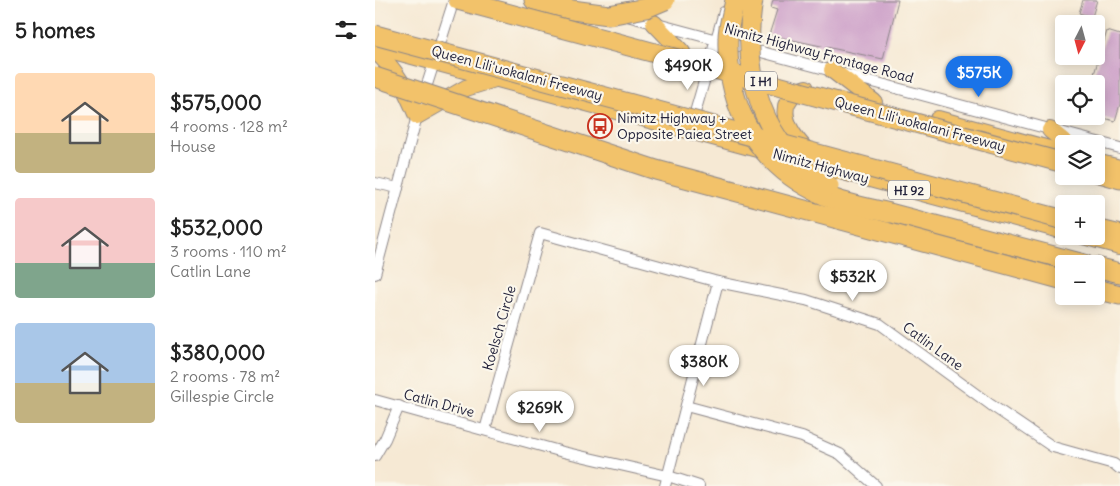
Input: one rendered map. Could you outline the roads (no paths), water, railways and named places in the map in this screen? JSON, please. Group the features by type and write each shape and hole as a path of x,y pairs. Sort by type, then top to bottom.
{"highway":[{"name":"Queen Liliʻuokalani Freeway","path":"458,0 1055,161"},
{"path":"534,0 572,10 609,15 646,8 665,0"},
{"path":"735,0 728,36 729,67 740,116 753,136 785,172 826,196 1055,256"},
{"path":"753,0 749,24 748,54 763,112 777,136 794,158 814,177 840,192 889,213"},
{"name":"Queen Liliʻuokalani Freeway","path":"375,35 1055,218"},
{"path":"375,77 656,170 1055,278"},
{"path":"1105,175 1120,179"},
{"path":"1105,231 1120,235"},
{"path":"1105,269 1120,273"},
{"path":"1105,291 1120,295"}],"main road":[{"path":"475,0 710,58 1055,151"},
{"path":"654,23 682,52"},
{"name":"Nimitz Highway","path":"375,46 1055,229"},
{"path":"375,51 387,61 403,81 417,116 466,88 498,78"},
{"path":"832,70 874,102"},
{"path":"823,89 801,88 795,92 786,106 787,122 792,132 823,167"},
{"path":"1050,130 1056,135"},
{"path":"1105,164 1120,168"},
{"path":"1105,242 1120,246"}],"street":[{"path":"375,274 417,116 454,0"},
{"name":"Nimitz Highway Frontage Road","path":"568,0 1120,148"},
{"path":"689,131 727,0"},
{"path":"375,183 398,188"},
{"name":"Catlin Lane","path":"540,233 718,282 806,300 879,324 1053,447 1114,464 1120,469"},
{"name":"Koelsch Circle","path":"485,430 540,233"},
{"path":"666,481 718,282"},
{"name":"Catlin Drive","path":"375,400 666,481 699,486"},
{"path":"375,456 385,440 399,406"},
{"path":"686,406 802,437 840,454 876,486"}],"place":[{"name":"Nimitz Highway + Opposite Paiea Street","path":"600,126"}]}
